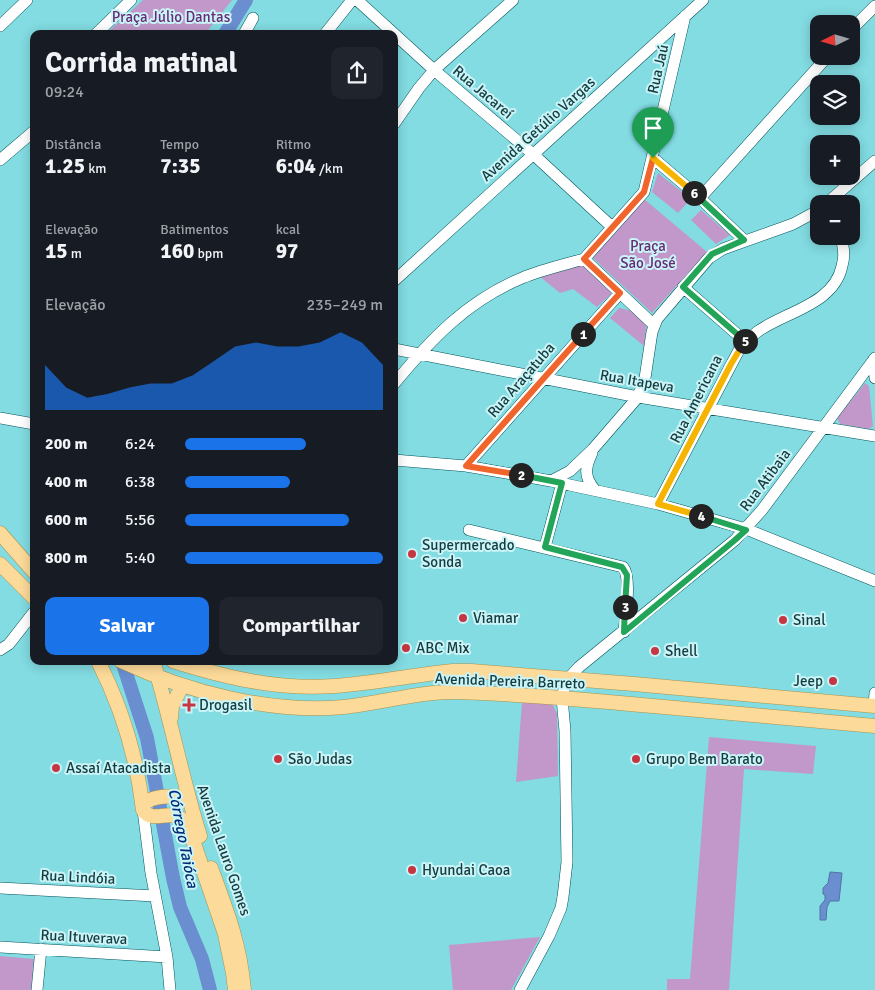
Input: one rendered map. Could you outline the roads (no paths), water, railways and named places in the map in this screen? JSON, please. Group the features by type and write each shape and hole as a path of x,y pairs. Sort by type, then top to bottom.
{"main road":[{"path":"0,533 30,567"},
{"path":"0,564 30,594"},
{"path":"100,665 126,727 150,809 168,797 188,798"},
{"name":"Avenida Pereira Barreto","path":"128,665 182,686 248,701 295,707 344,707 442,692 578,699 875,726"},
{"name":"Avenida Lauro Gomes","path":"154,665 188,798 236,937 240,953 244,990"},
{"name":"Avenida Pereira Barreto","path":"186,665 223,676 291,686 342,685 453,671 568,678 875,706"},
{"name":"Avenida Lauro Gomes","path":"170,721 172,706 182,686"},
{"name":"Avenida Lauro Gomes","path":"150,809 182,818 188,826 225,934 232,963 235,990"}],"street":[{"path":"0,26 27,0"},
{"path":"100,30 131,0"},
{"path":"328,30 352,0"},
{"name":"Rua Jacareí","path":"357,0 390,30"},
{"path":"398,118 418,88 434,70 513,0"},
{"name":"Avenida Getúlio Vargas","path":"398,277 703,0"},
{"path":"860,21 875,6"},
{"name":"Rua Jaú","path":"653,158 685,16"},
{"path":"246,30 253,18"},
{"name":"Rua Jacareí","path":"398,37 533,154 612,228"},
{"path":"700,198 820,65"},
{"path":"0,160 30,134"},
{"path":"398,379 419,354 461,313 522,278 584,259 644,192 653,158 700,198 744,240"},
{"path":"836,195 875,161"},
{"path":"545,547 556,482 593,449 638,398 645,378 654,325 657,318 712,254 744,240 793,224 810,215"},
{"name":"Rua Americana","path":"658,504 731,364 746,342 758,332 825,294 842,270 844,251 842,245"},
{"path":"584,259 654,325"},
{"path":"683,287 746,342"},
{"name":"Rua Araçatuba","path":"466,466 620,293"},
{"name":"Rua Itapeva","path":"398,350 544,377 638,398 875,436"},
{"path":"874,359 875,378"},
{"name":"Rua Atibaia","path":"568,678 746,530 874,359"},
{"path":"593,449 586,472 588,480 594,489"},
{"path":"398,460 466,466 594,489 658,504 746,530 875,581"},
{"path":"469,530 545,547 617,565 625,569 628,580 624,632"},
{"path":"0,650 9,644 30,617"},
{"path":"520,990 549,936 561,908 564,891 567,862 565,731 562,698 568,678"},
{"path":"875,693 875,706"},
{"path":"565,731 570,710 578,699"},
{"path":"150,809 147,840 155,896 167,957 170,990"},
{"name":"Rua Lindóia","path":"0,888 155,896"},
{"name":"Rua Ituverava","path":"0,947 167,957"},
{"path":"37,990 41,949"}],"water":[{"path":"830,872 842,873 839,901 830,901 827,907 826,920 820,920 820,906 825,900 823,888 828,883"}],"waterway":[{"name":"Córrego Taióca","path":"227,30 246,0"},
{"name":"Córrego Taióca","path":"123,665 147,738 180,907 202,959 210,990"}],"place":[{"name":"Supermercado Sonda","path":"412,554"},
{"name":"Viamar","path":"463,618"},
{"name":"Sinal","path":"783,620"},
{"name":"ABC Mix","path":"406,648"},
{"name":"Shell","path":"655,651"},
{"name":"Jeep","path":"833,681"},
{"name":"Drogasil","path":"189,705"},
{"name":"São Judas","path":"278,759"},
{"name":"Grupo Bem Barato","path":"636,759"},
{"name":"Assaí Atacadista","path":"56,768"},
{"name":"Hyundai Caoa","path":"412,870"}],"park label":[{"name":"Praça Júlio Dantas","path":"171,17"},
{"name":"Praça São José","path":"648,254"}]}
